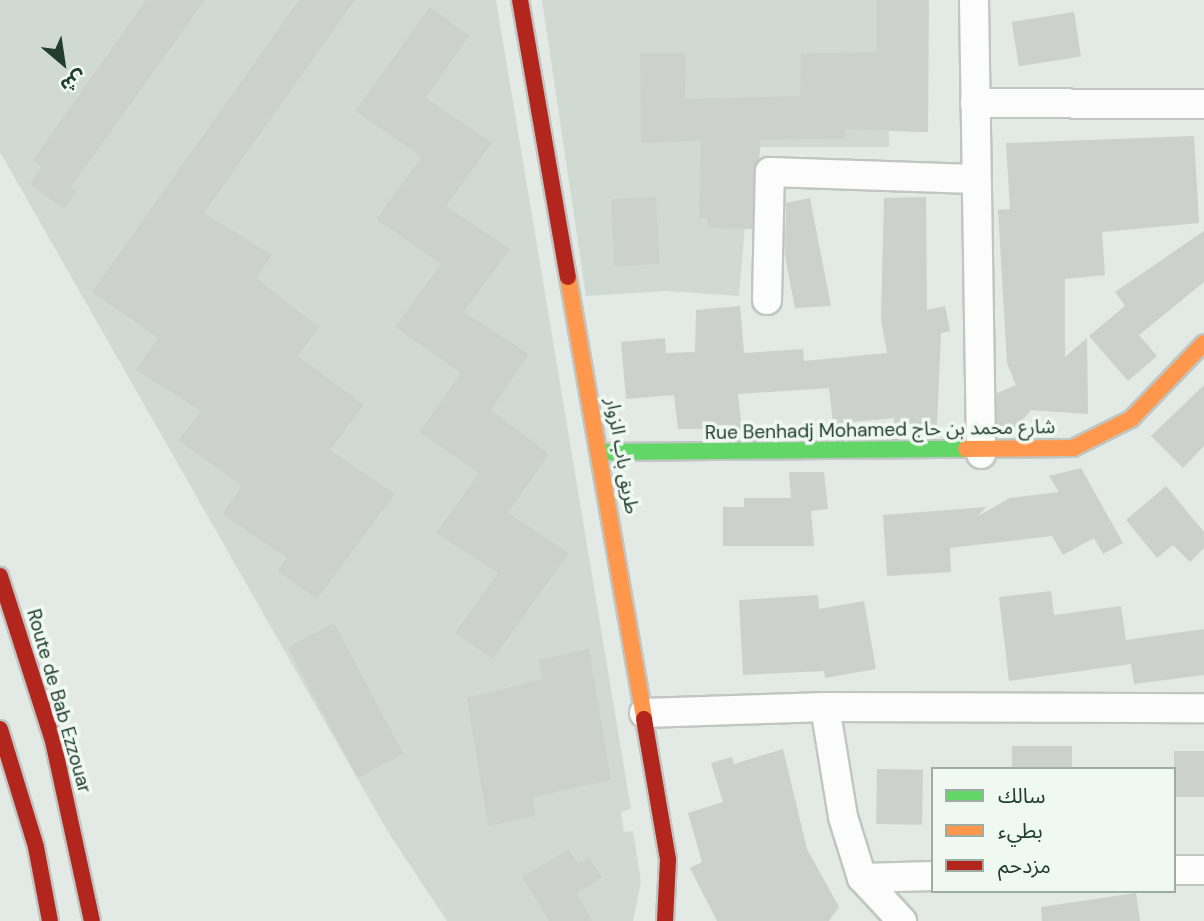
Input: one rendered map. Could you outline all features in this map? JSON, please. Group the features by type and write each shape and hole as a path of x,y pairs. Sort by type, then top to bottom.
{"street":[{"name":"طريق باب الزوار","path":"520,0 601,452 668,860 665,921"},
{"path":"974,0 974,179 981,454"},
{"path":"975,103 1204,104"},
{"path":"767,300 770,172 974,179"},
{"name":"Rue Benhadj Mohamed شارع محمد بن حاج","path":"601,452 981,454 1073,449 1130,419 1204,343"},
{"name":"Route de Bab Ezzouar","path":"0,576 53,741 92,921"},
{"path":"14,680 30,668"},
{"path":"644,713 825,707 1204,708"},
{"path":"825,707 844,817 862,878 902,921"},
{"path":"50,921 36,847 1,730 28,730 53,741"},
{"path":"1176,870 1204,870"},
{"path":"862,878 931,876"}],"shaded area":[{"path":"0,0 496,0 631,809 621,812 624,832 633,831 641,882 633,921 447,921 388,832 0,152"},
{"path":"542,0 928,0 928,132 889,131 889,147 752,147 739,296 666,291 586,296"}],"building":[{"path":"146,0 205,0 71,187 76,192 64,209 30,184 41,167 33,160"},
{"path":"299,0 355,0 204,213 272,255 256,278 319,327 298,356 364,405 330,450 395,494 317,599 277,571 287,558 222,514 242,486 178,440 201,411 136,370 158,338 92,292"},
{"path":"877,0 929,0 928,132 845,129 845,139 761,140 752,229 708,228 707,218 699,218 701,141 641,143 640,53 686,53 685,99 800,96 801,53 877,52"},
{"path":"430,7 469,36 426,98 492,143 446,206 510,249 464,312 529,354 491,410 549,454 508,513 569,553 493,659 455,633 498,573 436,533 479,473 419,432 461,373 395,327 441,264 376,219 422,157 355,111"},
{"path":"1074,12 1081,56 1019,66 1012,22"},
{"path":"1194,136 1199,223 1102,232 1105,275 1065,279 1065,357 1087,338 1088,414 1031,410 1017,427 997,427 997,393 1016,385 1007,363 998,210 1010,209 1006,143"},
{"path":"656,197 660,264 615,266 611,199"},
{"path":"926,197 927,310 945,306 950,331 941,333 937,425 894,423 894,418 833,424 829,388 738,394 742,429 678,429 674,395 626,399 621,342 665,338 666,353 695,352 696,310 740,306 744,353 803,349 804,361 887,353 881,320 884,198"},
{"path":"810,198 831,306 795,308 785,256 786,203"},
{"path":"1204,231 1204,282 1139,335 1157,356 1128,381 1089,336 1125,306 1115,292"},
{"path":"1204,385 1204,446 1183,468 1151,436"},
{"path":"1081,468 1123,543 1103,554 1094,538 1063,555 1052,536 950,548 951,572 887,576 883,515 986,507 978,516 1010,498 1059,492 1049,476"},
{"path":"789,472 824,472 828,509 811,511 814,546 723,546 723,507 744,507 744,498 791,498"},
{"path":"1166,486 1204,532 1204,548 1190,562 1173,545 1157,558 1126,520"},
{"path":"1051,591 1054,615 1121,606 1126,640 1204,629 1204,675 1134,684 1131,664 1009,681 999,597"},
{"path":"818,595 819,609 864,601 876,669 825,678 824,671 743,675 739,600"},
{"path":"334,623 403,754 358,778 288,647"},
{"path":"589,649 611,780 533,797 535,816 488,826 467,698 542,679 539,660"},
{"path":"1012,746 1072,746 1072,767 1012,767"},
{"path":"783,749 807,849 839,907 829,921 717,921 690,868 702,862 688,813 723,802 711,763 732,757 734,764"},
{"path":"1174,751 1204,751 1204,797 1176,797"},
{"path":"877,769 923,770 922,825 876,824"},
{"path":"569,849 578,864 589,857 602,878 577,893 592,921 549,921 522,877"},
{"path":"1136,893 1140,921 1042,921 1041,907"}],"traffic: fast":[{"path":"601,452 966,449"}],"traffic: slow":[{"path":"568,277 644,719"},
{"path":"966,449 1073,448 1131,419 1204,343"}],"traffic: jam":[{"path":"520,0 568,277"},
{"path":"0,576 53,741 92,921"},
{"path":"644,719 668,860 665,921"},
{"path":"0,729 36,847 50,921"}]}
